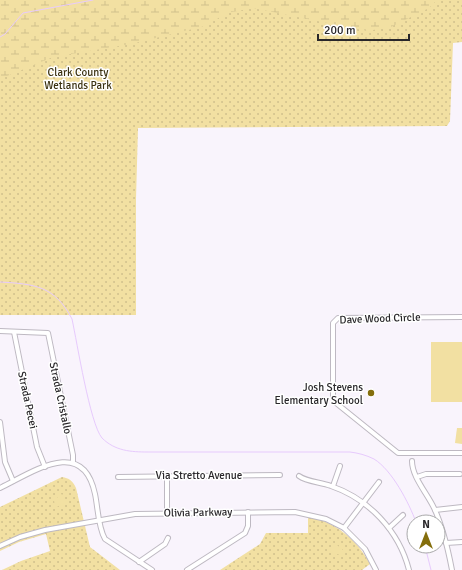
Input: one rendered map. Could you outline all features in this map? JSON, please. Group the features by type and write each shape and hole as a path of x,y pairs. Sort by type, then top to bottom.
{"street":[{"name":"Dave Wood Circle","path":"462,317 338,318 333,323 333,396 336,403 398,453 462,453"},
{"path":"0,331 14,332"},
{"name":"Strada Cristallo","path":"14,332 48,333 73,455 73,463"},
{"name":"Strada Pecei","path":"14,332 37,447 44,467"},
{"path":"0,422 5,462 13,482"},
{"path":"0,488 58,461 73,463 82,468 90,476 104,536 107,541 152,570"},
{"path":"412,461 417,477 436,514"},
{"path":"333,486 340,466"},
{"path":"417,477 426,474 460,474"},
{"path":"167,475 167,512"},
{"name":"Via Stretto Avenue","path":"118,477 167,475 280,475"},
{"path":"299,476 302,479 333,486 373,510 389,528 406,557 409,570"},
{"path":"344,528 379,482"},
{"path":"435,510 462,507"},
{"name":"Olivia Parkway","path":"0,546 32,533 135,514 167,512 303,513 326,518 344,528 365,549 376,570"},
{"path":"187,570 245,533 248,526 248,512"},
{"path":"389,528 403,515"},
{"path":"139,562 165,544 168,538"},
{"path":"452,570 446,543 462,542"}],"green space":[{"name":"Clark County Wetlands Park","path":"0,0 462,0 462,42 453,43 450,121 447,126 138,128 136,199 136,315 0,315"},
{"path":"1,0 437,0 429,8 391,27 367,31 253,8 227,13 205,26 131,44 53,57 0,79"},
{"path":"431,342 462,342 462,402 431,402"},
{"path":"457,428 462,428 462,444 455,443"},
{"path":"62,477 67,478 74,483 76,488 90,547 120,570 2,570 21,561 50,551 46,534 19,542 0,551 0,507"},
{"path":"62,494 64,496 64,503 55,508 54,500"},
{"path":"308,516 336,527 352,539 370,564 362,570 220,570 260,544 266,533 308,533"},
{"path":"333,545 337,545 343,550 343,556 331,552 330,548"}],"waterway":[{"path":"0,37 5,34 23,13 93,0"},
{"path":"0,282 24,284 43,289 51,293 65,308 72,319 84,382 97,430 102,438 112,446 124,450 142,452 350,452 368,456 381,464 387,471 399,488 412,514"},
{"path":"427,554 431,570"}],"place":[{"name":"Josh Stevens Elementary School","path":"371,393"}]}
